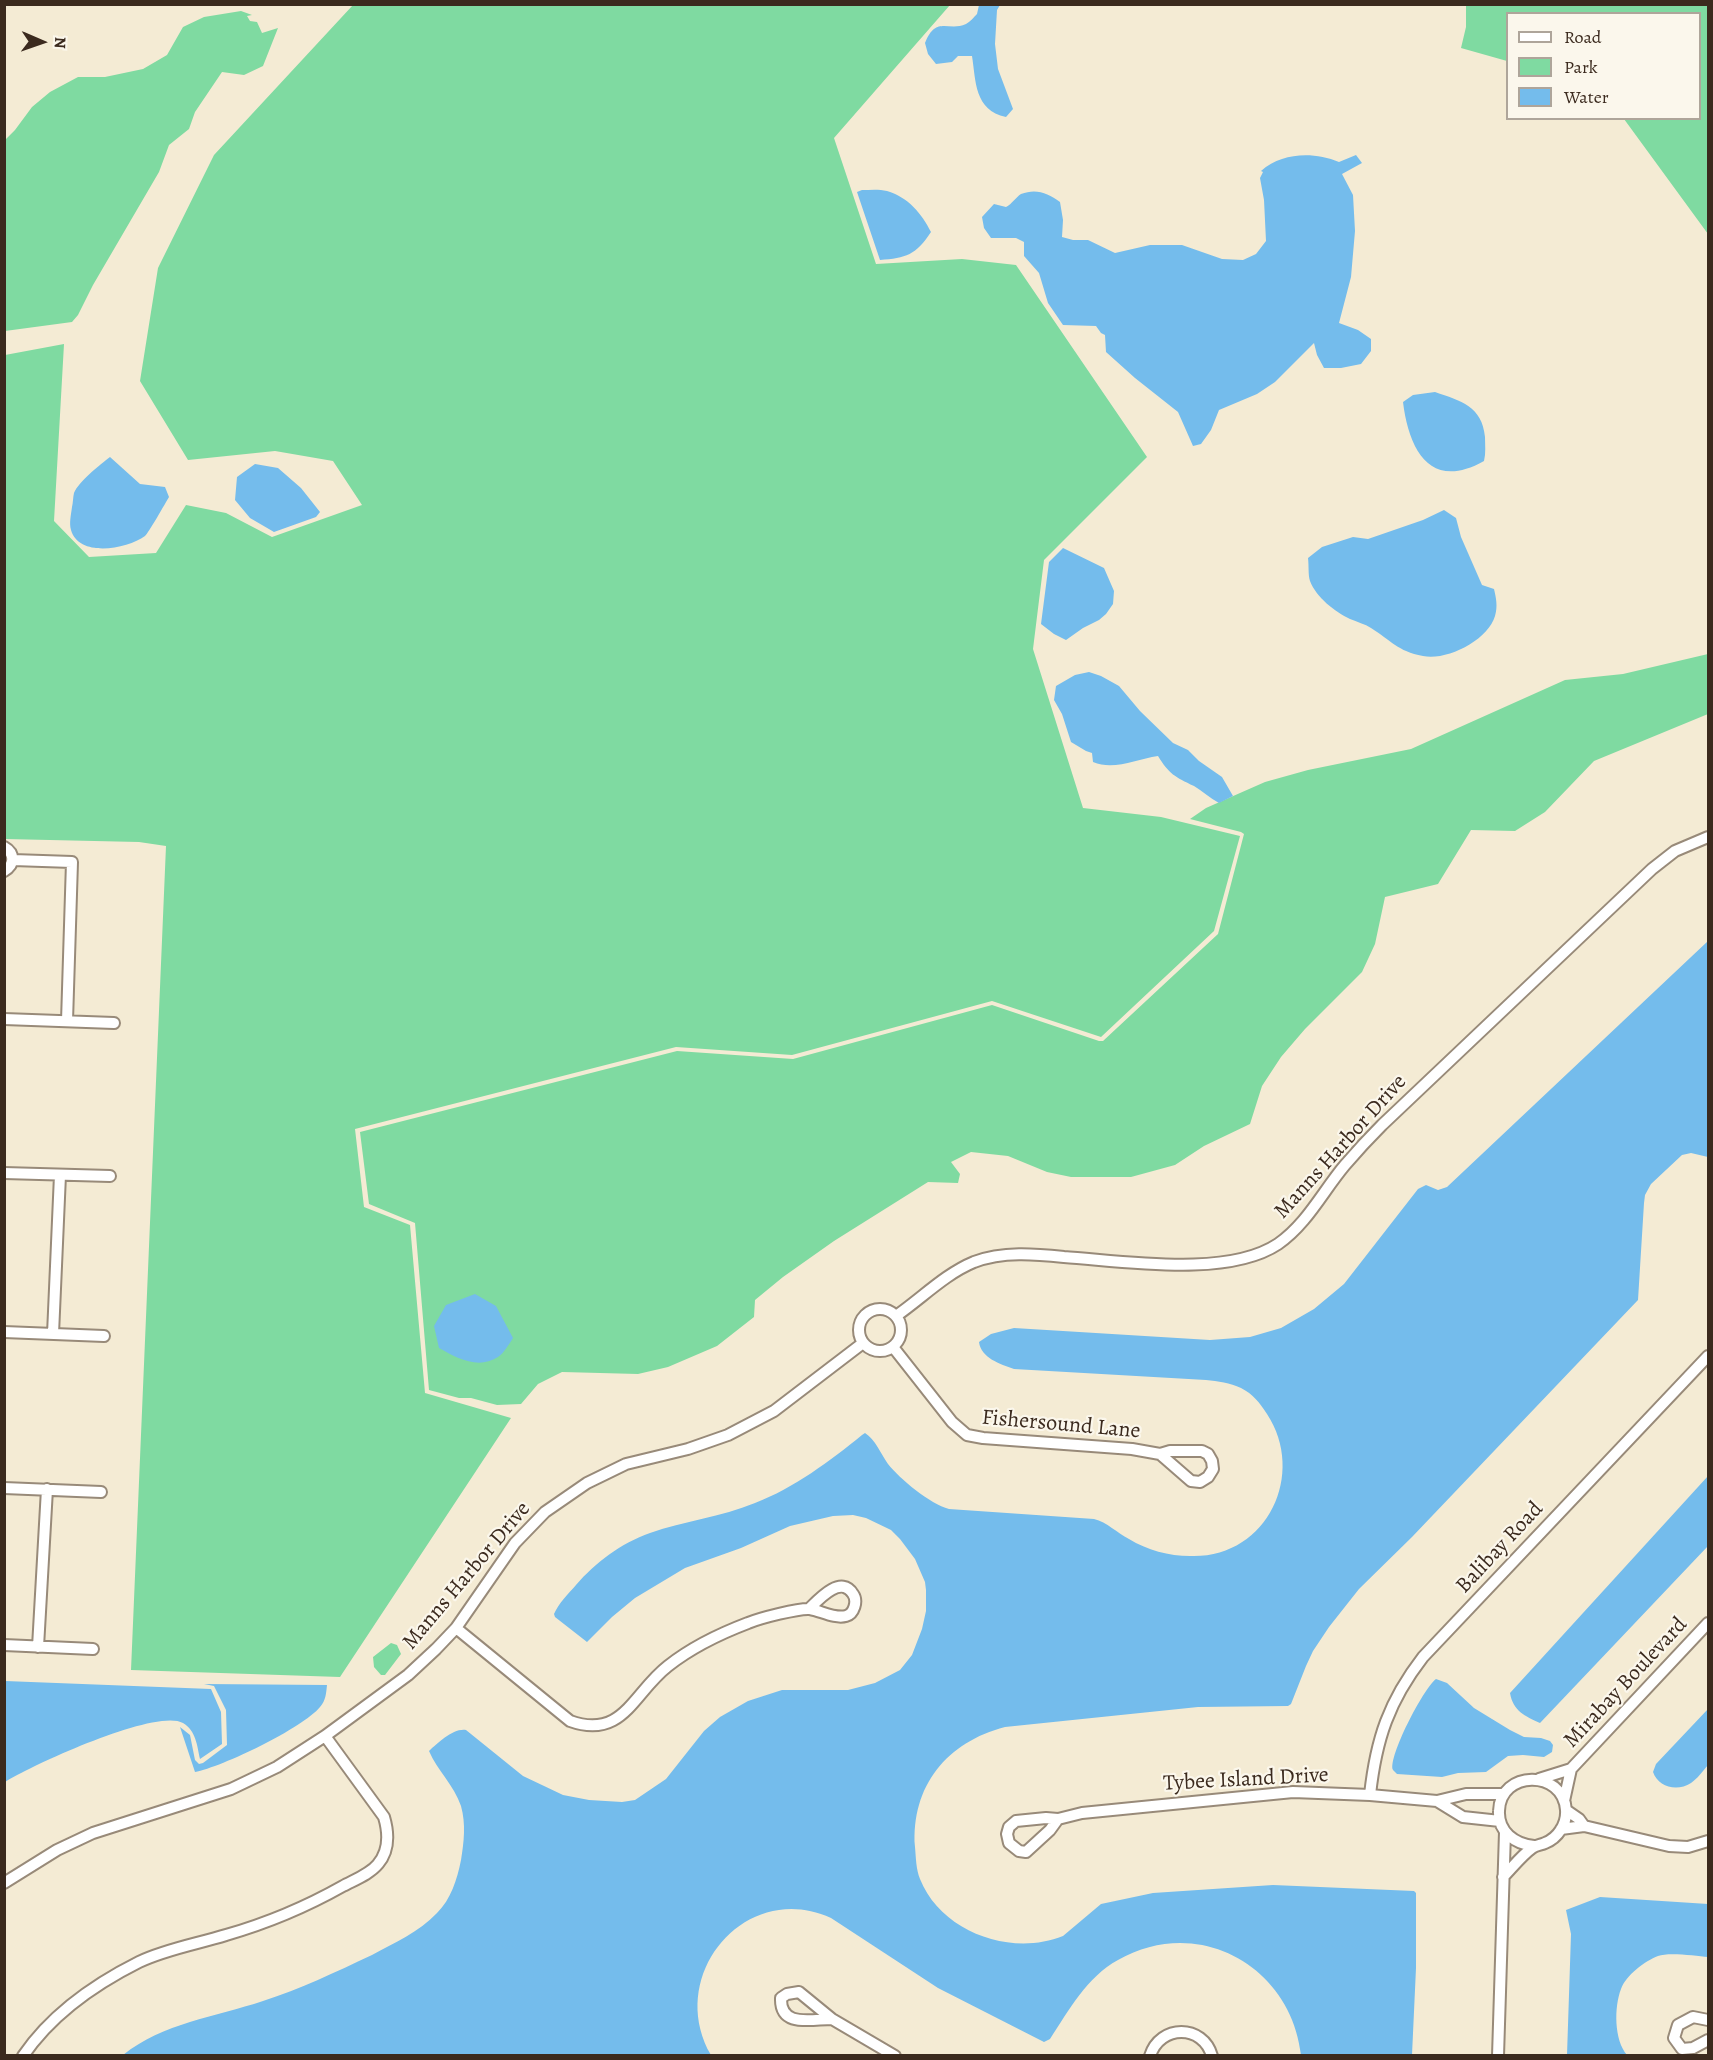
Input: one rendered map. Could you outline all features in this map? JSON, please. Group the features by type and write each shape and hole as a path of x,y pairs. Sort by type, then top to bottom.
{"street":[{"name":"Manns Harbor Drive","path":"896,1316 947,1277 974,1262 1000,1256 1034,1254 1208,1265 1248,1259 1278,1244 1299,1225 1345,1165 1382,1125 1652,869 1676,851 1708,837"},
{"path":"4,847 12,854 13,860 11,866 4,871"},
{"path":"13,860 72,862 67,1021"},
{"path":"4,1019 114,1023"},
{"path":"4,1173 110,1176"},
{"path":"53,1334 60,1175"},
{"path":"884,1309 896,1316 901,1335 893,1347 881,1351 874,1350 863,1342 860,1336 860,1322 870,1311 884,1309"},
{"path":"4,1332 104,1336"},
{"name":"Manns Harbor Drive","path":"4,1883 57,1850 93,1833 231,1789 277,1767 325,1736 408,1675 436,1649 456,1628 515,1542 545,1512 587,1483 626,1464 688,1449 728,1435 774,1411 863,1342"},
{"name":"Fishersound Lane","path":"893,1347 952,1422 967,1435 1132,1449 1160,1454 1170,1451 1202,1451 1212,1461 1213,1469 1208,1477 1200,1482 1191,1480 1160,1454"},
{"name":"Balibay Road","path":"1370,1795 1377,1749 1384,1725 1397,1693 1418,1664 1708,1356"},
{"path":"4,1488 100,1492"},
{"path":"38,1647 46,1489"},
{"path":"456,1628 556,1711 585,1726 604,1725 621,1716 665,1668 690,1649 752,1621 808,1609"},
{"name":"Mirabay Boulevard","path":"1504,1794 1519,1781 1539,1779 1571,1769 1708,1623"},
{"path":"4,1645 93,1649"},
{"path":"23,2055 34,2040 71,2005 141,1961 279,1918 316,1901 376,1866 386,1851 387,1828 384,1817 325,1736"},
{"name":"Mirabay Boulevard","path":"1561,1829 1571,1769"},
{"path":"1539,1779 1550,1783 1558,1791 1565,1806 1584,1826"},
{"name":"Tybee Island Drive","path":"1058,1819 1050,1830 1026,1852 1013,1849 1009,1843 1007,1834 1009,1827 1016,1821 1058,1819 1082,1813 1293,1792 1370,1795 1437,1801 1462,1795 1504,1794"},
{"path":"1504,1794 1500,1802 1500,1821 1505,1832 1523,1845 1534,1846 1545,1843 1554,1838 1561,1829 1584,1826 1669,1846 1688,1847 1708,1841"},
{"path":"1461,1815 1459,1802 1462,1795"},
{"name":"Tybee Island Drive","path":"1437,1801 1461,1815 1500,1821"},
{"path":"1498,2055 1505,1832"},
{"path":"1503,1877 1534,1846"},
{"path":"1708,2020 1693,2017 1678,2025 1674,2038 1682,2049 1693,2048 1708,2040"},
{"path":"832,2019 895,2055"},
{"path":"1150,2055 1159,2040 1179,2031 1199,2036 1207,2043 1212,2055"}],"green space":[{"path":"353,5 950,5 834,138 876,264 962,259 1016,265 1147,457 1044,560 1033,649 1083,808 1161,817 1240,836 1214,931 1101,1037 992,1001 792,1055 676,1047 355,1129 364,1207 410,1225 425,1393 511,1418 340,1677 131,1670 166,846 139,842 5,839 5,355 64,344 54,521 89,557 156,553 186,505 226,513 272,537 362,505 333,461 275,451 188,460 140,381 158,268 214,155"},
{"path":"1466,5 1708,5 1708,234 1625,120 1701,120 1701,12 1506,12 1506,61 1461,48 1466,27"},
{"path":"241,11 252,15 247,16 250,21 257,22 262,33 278,28 263,66 244,75 222,72 195,112 189,129 169,145 159,172 72,322 5,331 5,140 32,107 50,92 78,77 105,77 143,69 167,55 183,27 204,17"},
{"path":"1708,654 1708,714 1594,761 1545,812 1515,831 1471,830 1438,884 1385,897 1375,944 1362,972 1305,1029 1281,1057 1262,1086 1250,1124 1204,1146 1175,1165 1131,1177 1071,1177 1047,1172 1008,1156 971,1152 951,1162 960,1174 958,1183 928,1182 834,1241 755,1300 754,1317 717,1346 668,1367 638,1374 562,1372 538,1384 521,1404 497,1405 429,1390 415,1223 369,1204 360,1132 677,1051 793,1059 992,1005 1103,1041 1218,934 1244,834 1190,819 1206,808 1265,782 1308,770 1411,749 1565,680 1623,674"},
{"path":"391,1643 397,1645 401,1654 385,1675 381,1675 374,1667 373,1657"}],"water":[{"path":"979,5 1000,5 997,10 995,44 998,69 1013,109 1006,117 988,108 982,101 976,84 972,56 958,56 952,62 936,64 928,54 925,43 929,34 938,27 960,26 967,23 977,14"},
{"path":"1309,155 1339,162 1356,155 1362,163 1342,174 1353,195 1355,231 1351,277 1339,323 1358,330 1371,339 1371,351 1361,364 1341,368 1324,368 1314,343 1275,382 1257,394 1219,410 1211,430 1201,444 1193,446 1178,412 1106,352 1105,335 1096,326 1063,325 1048,303 1039,273 1024,256 1024,242 1016,238 991,238 984,228 982,217 994,204 1006,207 1021,194 1037,192 1051,196 1060,202 1063,220 1062,237 1088,240 1115,253 1150,245 1182,245 1222,259 1243,260 1256,254 1266,241 1264,200 1260,178 1263,172 1261,171 1289,157"},
{"path":"884,190 901,197 919,213 931,232 910,254 880,260 857,192"},
{"path":"1435,392 1469,406 1480,418 1485,437 1484,461 1466,469 1450,471 1437,468 1426,461 1417,450 1406,420 1403,402 1413,395"},
{"path":"110,457 140,484 165,487 169,497 145,536 137,541 116,547 93,548 83,545 71,530 70,519 74,495 85,478"},
{"path":"255,464 278,468 301,488 320,512 316,517 274,532 250,518 235,500 237,477"},
{"path":"1444,510 1456,518 1461,537 1482,585 1494,589 1497,605 1491,625 1475,641 1465,647 1433,657 1407,651 1369,627 1338,612 1321,598 1313,587 1309,579 1308,558 1322,547 1353,537 1368,539 1423,520"},
{"path":"1063,548 1104,568 1114,591 1113,604 1106,614 1066,640 1041,624 1049,562"},
{"path":"1089,672 1119,686 1140,711 1173,743 1188,750 1222,777 1233,796 1219,803 1173,774 1158,756 1117,765 1093,762 1092,753 1071,742 1062,714 1054,700 1056,686 1075,675"},
{"path":"1708,941 1708,1157 1691,1153 1682,1155 1651,1184 1645,1195 1638,1300 1412,1537 1359,1589 1313,1651 1291,1704 1288,1706 1198,1707 1005,1727 984,1734 950,1755 926,1786 919,1805 915,1825 916,1863 920,1879 930,1898 961,1926 1000,1941 1043,1942 1063,1936 1101,1904 1153,1893 1273,1885 1414,1891 1416,1893 1416,1968 1412,2055 1301,2055 1294,2023 1279,1996 1260,1974 1236,1957 1208,1946 1179,1943 1148,1947 1107,1967 1088,1985 1050,2039 1044,2042 938,1988 831,1918 800,1909 770,1912 744,1923 722,1942 706,1966 698,1994 699,2025 711,2055 123,2055 155,2035 172,2028 263,2001 331,1974 406,1937 437,1913 446,1902 455,1882 464,1840 464,1820 454,1791 429,1751 456,1731 466,1730 523,1776 563,1795 589,1800 622,1802 635,1800 666,1779 704,1731 720,1717 748,1701 782,1690 848,1690 875,1683 900,1670 912,1655 922,1629 926,1611 925,1582 915,1559 891,1530 866,1518 853,1515 833,1516 790,1526 741,1548 685,1568 635,1598 587,1642 554,1614 583,1577 619,1548 650,1533 742,1508 784,1490 865,1433 900,1477 925,1497 949,1509 1094,1519 1143,1546 1174,1555 1217,1553 1240,1544 1258,1528 1272,1509 1280,1487 1283,1462 1278,1438 1267,1414 1249,1393 1224,1382 1210,1380 1014,1369 987,1356 979,1342 991,1334 1014,1328 1210,1340 1250,1337 1281,1328 1314,1309 1344,1284 1418,1189 1426,1185 1438,1190 1447,1187"},
{"path":"475,1294 496,1306 513,1338 500,1355 490,1361 475,1363 460,1359 439,1348 434,1326 446,1305"},
{"path":"1708,1476 1708,1546 1540,1723 1520,1712 1510,1693"},
{"path":"1436,1679 1447,1683 1474,1708 1510,1730 1524,1737 1550,1741 1553,1745 1552,1752 1544,1757 1508,1756 1486,1772 1458,1773 1442,1777 1397,1774 1393,1770 1393,1763 1401,1738 1423,1696"},
{"path":"5,1681 211,1689 221,1712 222,1744 200,1759 193,1734 183,1723 169,1721 148,1724 66,1752 5,1782"},
{"path":"204,1684 327,1685 322,1704 311,1716 242,1755 195,1772 180,1727 190,1735 195,1760 199,1764 227,1745 226,1710 214,1686"},
{"path":"1708,1709 1708,1765 1686,1786 1669,1787 1655,1777 1653,1772 1656,1764"},
{"path":"1600,1897 1708,1904 1708,1957 1675,1954 1658,1956 1647,1961 1631,1974 1621,1989 1616,2014 1620,2041 1627,2055 1567,2055 1571,1934 1566,1910"}]}
